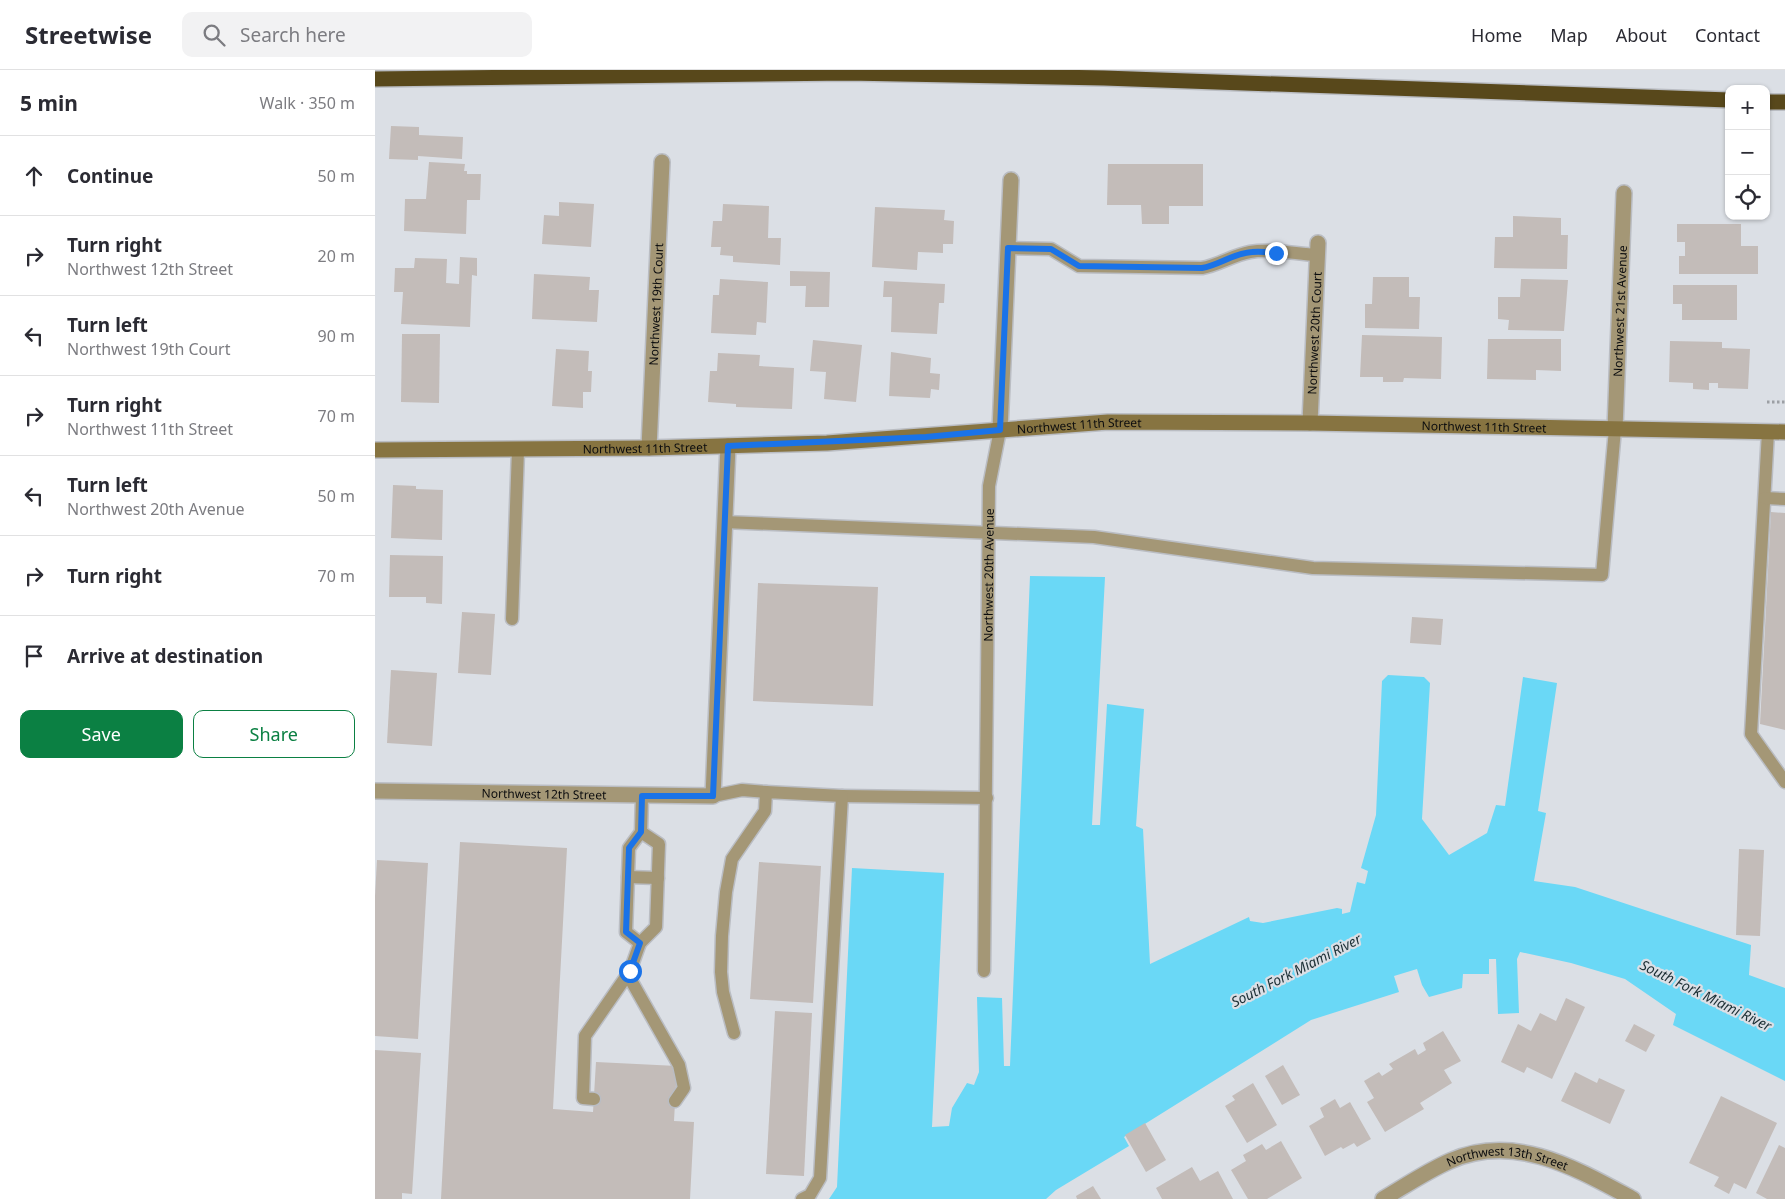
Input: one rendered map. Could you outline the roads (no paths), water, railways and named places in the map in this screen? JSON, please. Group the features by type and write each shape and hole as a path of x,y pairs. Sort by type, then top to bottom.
{"highway":[{"path":"375,79 848,73 1103,78 1725,100"},
{"path":"1770,102 1785,102"}],"street":[{"name":"Northwest 19th Court","path":"649,448 662,162"},
{"name":"Northwest 20th Avenue","path":"1000,430 1011,180"},
{"name":"Northwest 21st Avenue","path":"1615,429 1623,193"},
{"name":"Northwest 20th Court","path":"1310,423 1317,249"},
{"name":"Northwest 11th Street","path":"375,450 518,450 728,446 888,439 1108,422 1310,423 1785,432"},
{"path":"713,796 728,446"},
{"name":"Northwest 12th Street","path":"375,791 713,796"},
{"name":"Northwest 13th Street","path":"1383,1199 1449,1161 1480,1151 1503,1149 1524,1151 1577,1169 1633,1199"}],"lane":[{"path":"1008,248 1051,249 1079,266 1202,268 1218,265 1234,256 1252,252 1317,249"},
{"path":"724,522 989,531 1094,537 1313,568 1602,575 1615,429"},
{"name":"Northwest 20th Avenue","path":"984,971 989,486 1000,430"},
{"path":"1768,432 1751,734 1785,782"},
{"path":"512,619 518,450"},
{"path":"1765,498 1785,498"},
{"path":"713,796 742,790 842,796 987,798"},
{"path":"734,1033 723,992 721,972 726,892 732,859 765,812 766,792"},
{"path":"640,943 626,932 629,848 641,832 642,796"},
{"path":"802,1199 810,1195 820,1178 842,796"},
{"path":"594,1099 583,1098 585,1036 628,975 640,943 656,927 659,844 641,832"},
{"path":"628,877 658,878"},
{"path":"628,975 679,1066 684,1088 675,1102"}],"water":[{"name":"South Fork Miami River","path":"1030,576 1105,577 1092,825 1100,825 1107,704 1144,709 1136,826 1143,829 1150,964 1249,917 1250,921 1263,923 1337,908 1342,909 1342,914 1350,912 1357,882 1365,884 1368,871 1361,868 1376,815 1382,681 1388,675 1424,677 1430,683 1422,819 1449,855 1487,833 1496,805 1505,806 1523,677 1557,683 1538,811 1546,813 1534,881 1575,887 1751,945 1749,975 1785,988 1785,1081 1673,1025 1676,1014 1625,979 1571,963 1520,952 1517,959 1519,1013 1498,1014 1496,959 1489,959 1489,974 1463,974 1462,988 1429,997 1422,985 1417,969 1394,976 1399,992 1311,1020 1124,1137 1129,1146 1056,1190 1046,1199 829,1199 837,1187 852,868 944,873 932,1127 949,1126 952,1108 967,1083 974,1085 979,1072 977,997 1002,998 1004,1066 1010,1066"}]}
